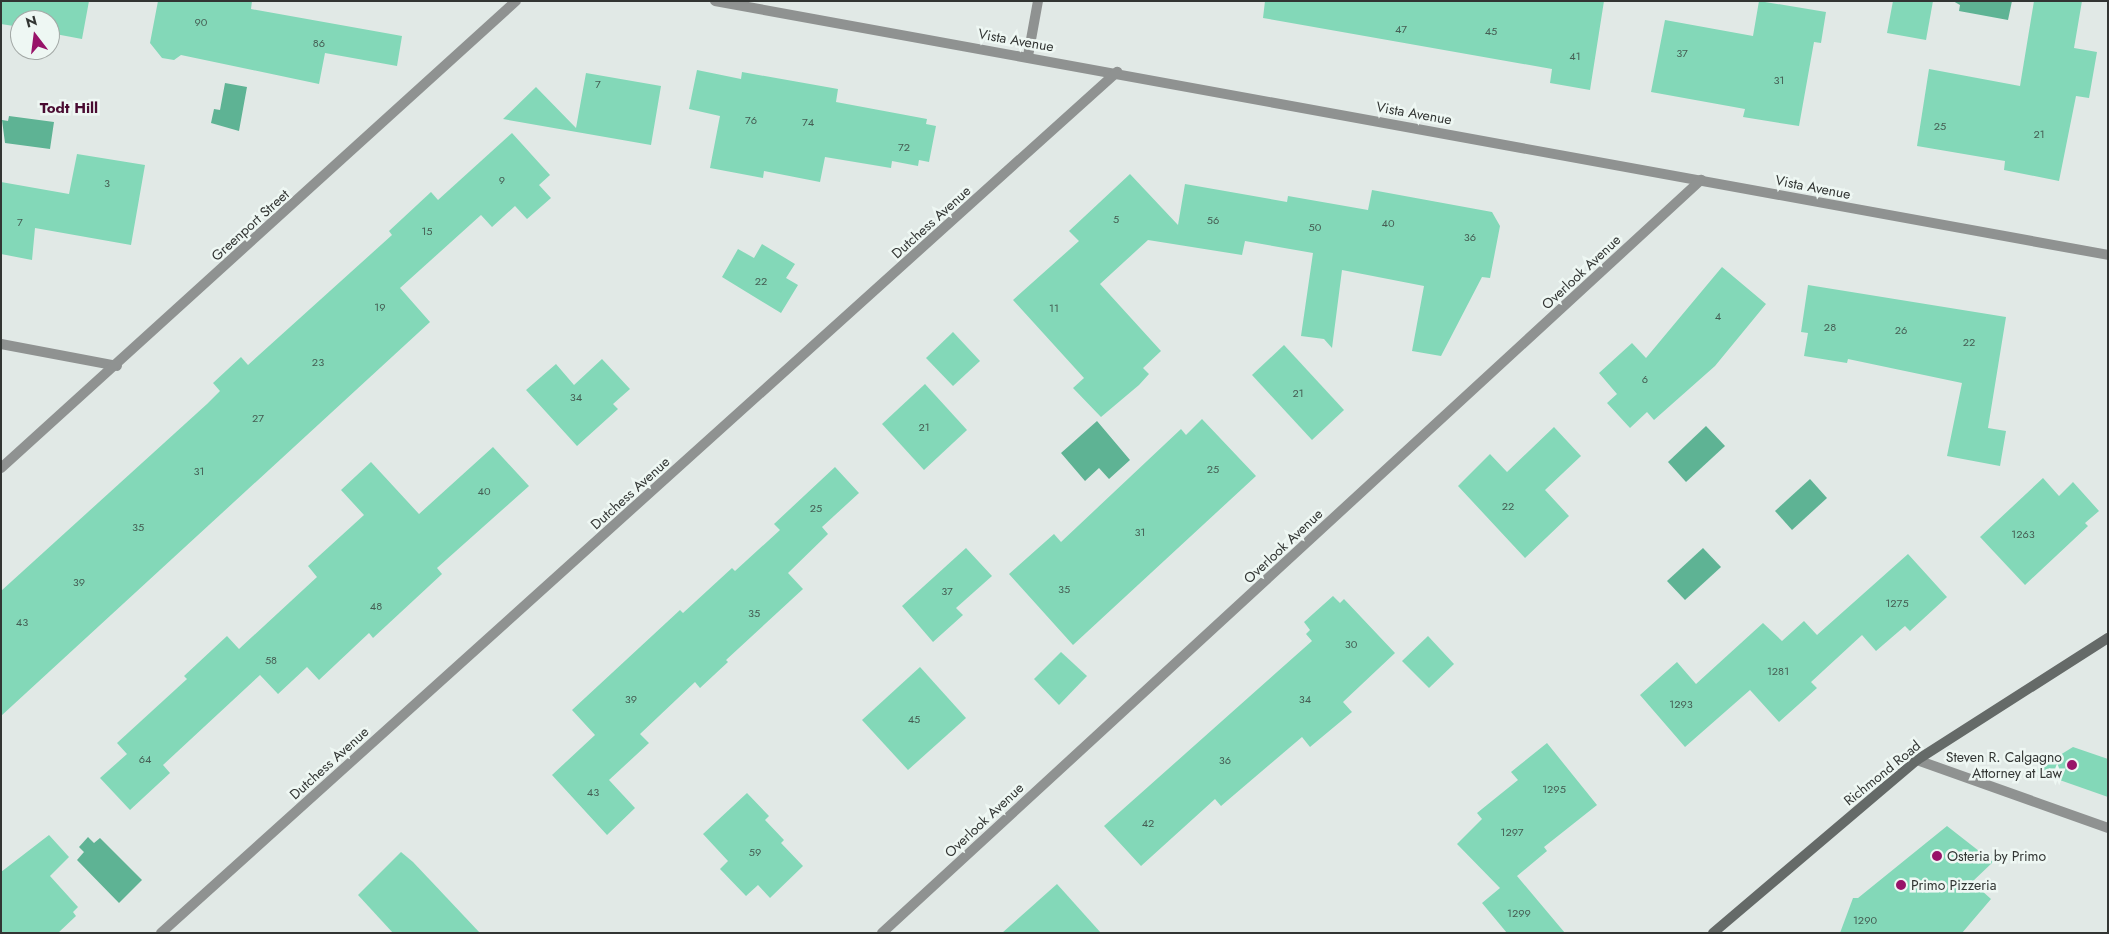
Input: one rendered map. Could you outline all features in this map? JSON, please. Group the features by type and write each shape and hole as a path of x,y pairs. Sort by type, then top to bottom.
{"main road":[{"name":"Richmond Road","path":"1713,933 1917,760 2108,638"}],"street":[{"name":"Greenport Street","path":"1,468 117,366 516,1"},
{"name":"Vista Avenue","path":"716,1 1116,72 2108,256"},
{"path":"1028,56 1038,1"},
{"name":"Dutchess Avenue","path":"161,933 1116,72"},
{"name":"Overlook Avenue","path":"882,933 1701,180"},
{"path":"1,344 117,366"},
{"path":"1917,760 2108,828"}],"shaded area":[{"path":"1953,1 2012,1 2008,20 1959,11 1960,5"},
{"path":"225,83 247,87 239,131 211,123 214,109 220,110"},
{"path":"9,116 54,122 50,149 5,143 2,120 8,121"},
{"path":"1097,421 1130,460 1109,479 1099,468 1085,481 1061,453"},
{"path":"1706,426 1725,446 1686,482 1668,462"},
{"path":"1810,479 1827,498 1792,530 1775,511"},
{"path":"1703,548 1721,567 1685,600 1667,581"},
{"path":"88,837 94,843 100,838 142,880 119,903 77,860 84,852 79,847"}],"building":[{"path":"1,1 89,1 82,39 60,35 60,10 10,10 10,25 1,24"},
{"path":"158,1 252,1 251,9 402,36 397,66 325,53 319,84 181,55 174,60 162,58 150,43"},
{"path":"1265,1 1604,1 1590,90 1550,83 1552,69 1263,18"},
{"path":"1759,1 1826,12 1821,43 1814,42 1799,126 1743,117 1745,109 1651,92 1665,20 1753,36"},
{"path":"1893,1 1933,1 1926,40 1887,33"},
{"path":"2034,1 2082,1 2074,48 2097,52 2089,98 2076,96 2059,181 2004,170 2005,161 1917,146 1929,69 2020,86"},
{"path":"697,70 741,79 742,72 838,89 836,102 927,119 926,124 936,126 929,162 919,160 918,166 892,161 891,168 825,157 820,182 764,171 763,178 710,168 720,116 689,109"},
{"path":"586,73 661,86 651,145 503,119 536,87 576,128"},
{"path":"512,133 550,175 539,185 551,198 527,219 515,206 492,227 481,215 400,288 430,322 1,716 1,591 207,404 220,391 213,383 241,357 248,365 392,235 389,231 431,192 438,200"},
{"path":"77,154 145,165 131,245 35,228 32,260 1,254 1,182 69,194"},
{"path":"1130,174 1178,225 1185,184 1287,202 1288,196 1368,210 1372,190 1492,212 1500,226 1490,278 1482,277 1441,356 1412,351 1424,286 1342,270 1332,348 1324,339 1301,336 1313,253 1245,241 1242,255 1148,240 1100,284 1161,351 1143,368 1149,374 1139,385 1101,417 1073,388 1084,378 1013,300 1079,241 1069,231"},
{"path":"762,244 795,264 786,278 798,285 781,313 722,277 738,249 754,258"},
{"path":"1722,267 1766,304 1715,366 1654,420 1647,412 1630,428 1607,403 1617,394 1599,373 1632,343 1646,358"},
{"path":"1808,285 2006,317 1988,428 2006,431 2000,466 1947,456 1962,383 1848,359 1847,363 1804,356 1808,333 1801,332"},
{"path":"953,332 980,361 953,386 926,358"},
{"path":"1284,345 1344,410 1312,440 1252,375"},
{"path":"602,359 630,389 613,404 618,409 577,446 526,390 556,364 574,385"},
{"path":"925,384 967,430 924,470 882,424"},
{"path":"1202,419 1256,476 1073,645 1009,574 1054,534 1061,542 1181,429 1186,435"},
{"path":"1554,427 1581,456 1545,490 1569,516 1525,558 1458,486 1490,454 1507,472"},
{"path":"493,447 529,486 437,568 442,574 373,638 369,633 319,680 307,667 278,694 260,675 163,765 170,773 130,810 100,778 127,754 117,743 187,679 184,676 227,636 239,649 317,577 308,566 364,515 341,490 371,462 419,514"},
{"path":"835,467 859,493 822,527 828,534 788,573 803,589 726,660 728,662 700,688 695,682 640,734 649,743 609,780 635,808 607,835 552,775 595,735 572,710 680,610 683,613 732,568 735,571 780,530 774,524"},
{"path":"2043,478 2059,496 2073,482 2099,511 2085,523 2088,526 2025,585 1980,537"},
{"path":"966,548 992,576 956,608 963,615 933,642 902,606"},
{"path":"1908,554 1947,597 1910,631 1905,626 1876,651 1862,635 1811,682 1817,688 1779,722 1750,690 1685,747 1640,695 1677,662 1696,684 1763,623 1782,641 1804,621 1817,635"},
{"path":"1333,596 1340,603 1344,599 1395,653 1343,702 1352,712 1310,747 1302,737 1221,806 1215,799 1141,866 1104,826 1312,641 1306,634 1310,630 1304,622"},
{"path":"1428,636 1454,664 1429,688 1402,661"},
{"path":"1061,652 1087,676 1059,705 1034,679"},
{"path":"920,667 966,718 908,770 862,720"},
{"path":"1547,743 1597,805 1544,847 1547,851 1517,876 1565,933 1507,933 1482,903 1500,888 1457,844 1482,819 1477,813 1518,780 1511,772"},
{"path":"2073,747 2108,759 2108,797 2034,771"},
{"path":"747,793 769,816 765,820 784,840 781,843 803,866 770,898 758,885 746,896 720,869 728,861 703,834"},
{"path":"1947,826 1993,862 1972,882 1991,899 1962,933 1840,933 1853,898 1858,898"},
{"path":"49,835 69,857 50,876 78,907 73,912 76,916 58,933 1,933 1,872"},
{"path":"401,852 413,862 480,933 393,933 358,895"},
{"path":"1057,884 1101,933 1002,933"}],"place":[{"name":"Steven R. Calgagno Attorney at Law","path":"2072,765"},
{"name":"Osteria by Primo","path":"1937,856"},
{"name":"Primo Pizzeria","path":"1901,885"}],"district":[{"name":"Todt Hill","path":"69,109"}]}
